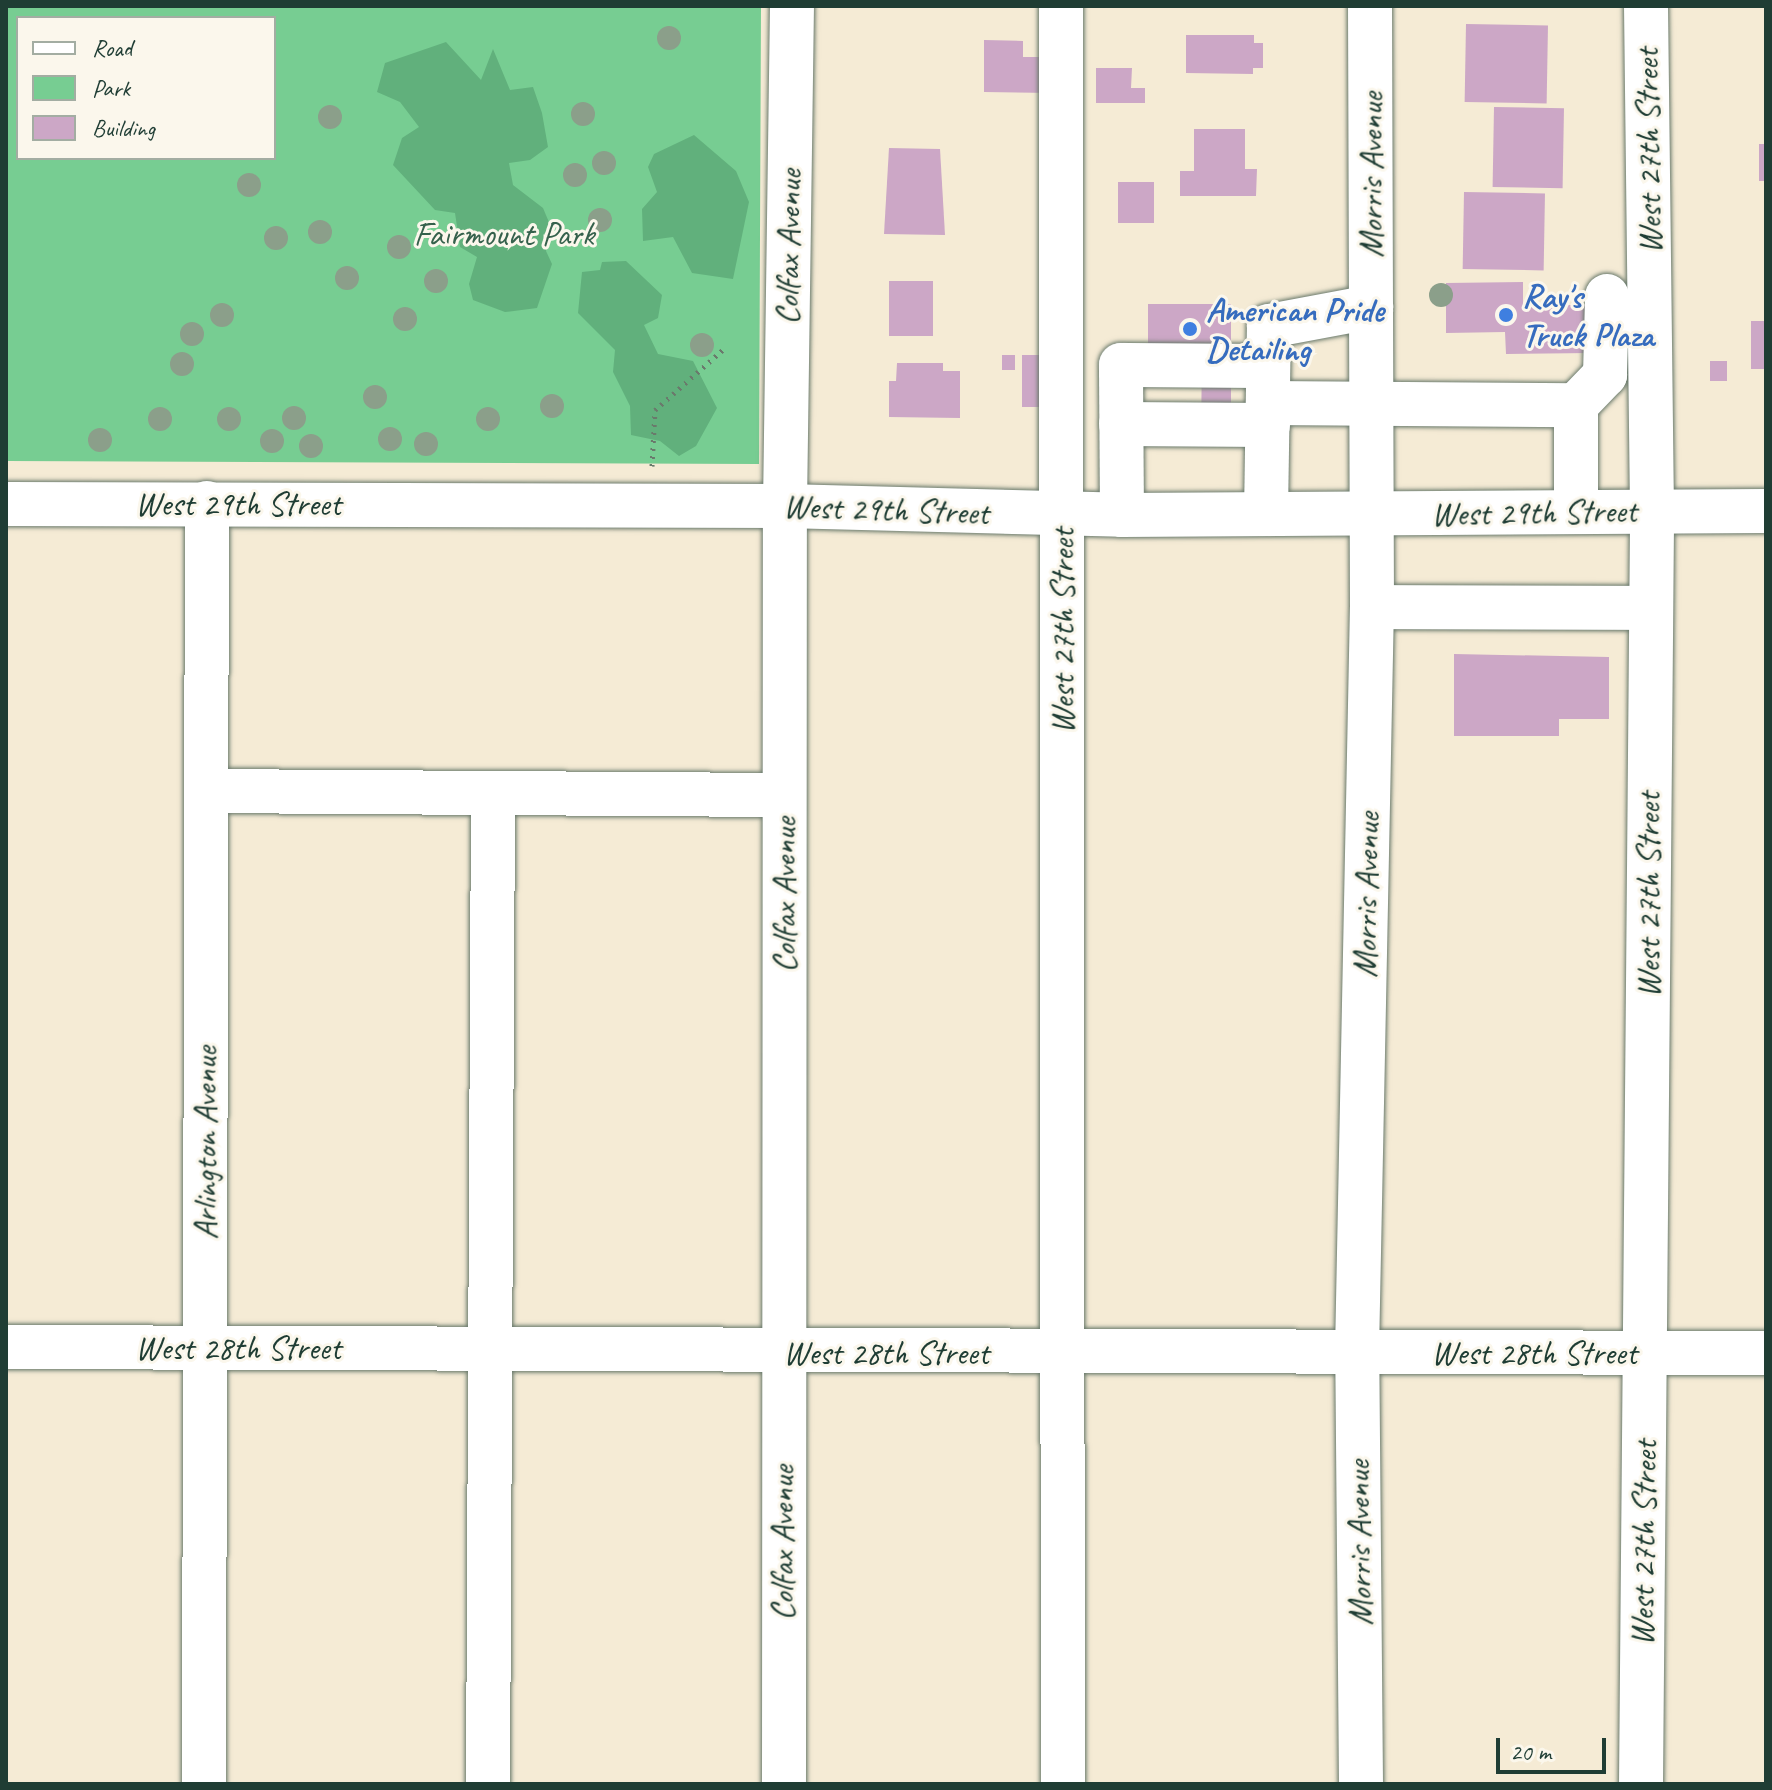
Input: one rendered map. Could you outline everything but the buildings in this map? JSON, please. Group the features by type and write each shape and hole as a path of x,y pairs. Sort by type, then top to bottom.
{"street":[{"name":"Colfax Avenue","path":"784,1784 781,1353 785,506 792,6"},
{"name":"West 27th Street","path":"1061,6 1067,1353 1063,1784"},
{"name":"Morris Avenue","path":"1361,1784 1357,1352 1372,607 1370,6"},
{"name":"West 27th Street","path":"1641,1784 1652,511 1646,6"},
{"path":"1576,512 1576,405 1605,375 1607,296"},
{"path":"1266,514 1269,326 1371,307"},
{"path":"1122,515 1121,365 1268,397 1371,404 1576,405"},
{"path":"1122,409 1268,397"},
{"name":"Arlington Avenue","path":"204,1784 207,503"},
{"name":"West 29th Street","path":"6,504 785,506 1122,515 1766,511"},
{"path":"1372,607 1651,608"},
{"path":"207,791 784,795"},
{"path":"488,1784 493,1348 493,795"},
{"name":"West 28th Street","path":"6,1347 493,1348 781,1353 1766,1353"}],"path":[{"path":"652,468 655,410 726,347"}],"green space":[{"name":"Fairmount Park","path":"6,6 761,6 759,464 6,461"},
{"path":"446,42 481,80 493,49 510,90 533,87 542,113 548,147 530,160 509,163 513,185 543,208 551,227 546,251 552,264 537,308 505,312 473,300 469,284 477,257 460,247 455,213 435,210 393,165 402,138 419,127 400,102 377,92 385,63"},
{"path":"694,135 736,171 749,202 733,279 692,273 673,237 643,241 642,209 657,192 648,167 654,154"},
{"path":"626,261 662,295 658,318 644,325 658,354 693,361 717,408 696,446 679,456 660,441 631,435 630,406 613,372 615,350 578,313 582,272 600,270 602,262"}],"place":[{"name":"Ray's Truck Plaza","path":"1506,315"},
{"name":"American Pride Detailing","path":"1190,329"}]}
